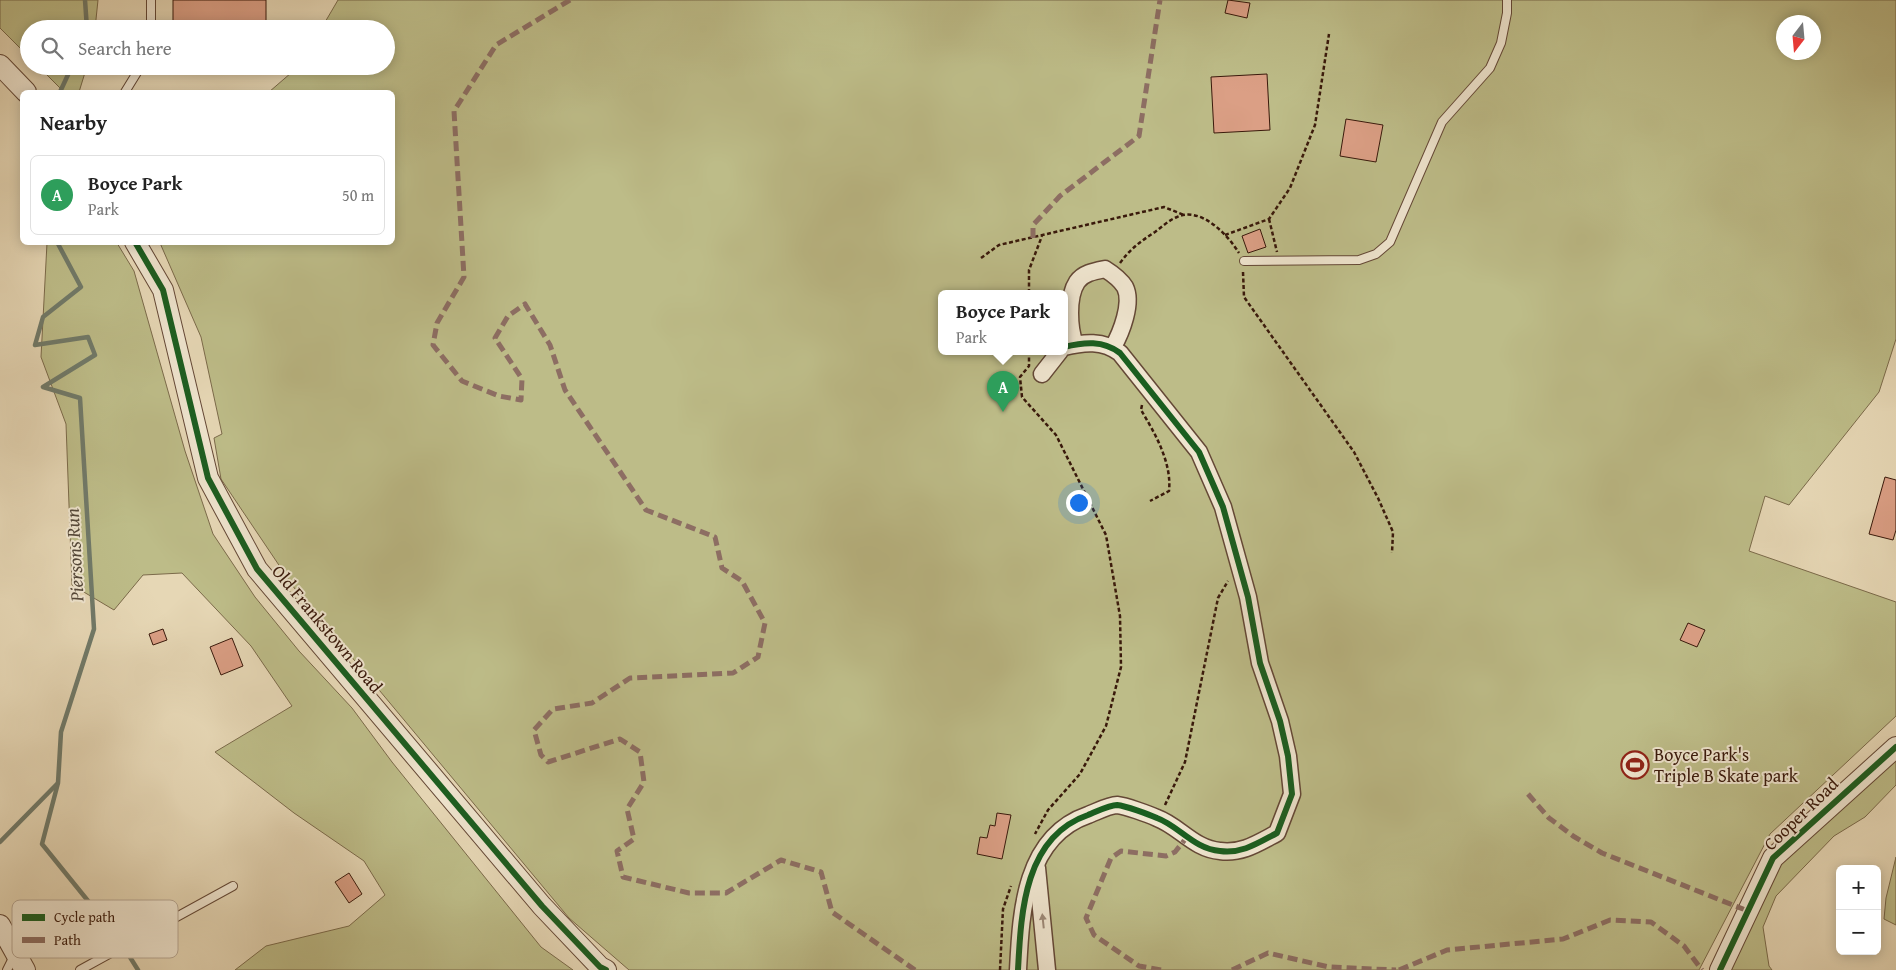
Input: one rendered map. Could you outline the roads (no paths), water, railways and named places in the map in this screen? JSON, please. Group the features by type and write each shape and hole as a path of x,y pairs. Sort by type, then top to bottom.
{"street":[{"path":"0,65 24,90"},
{"name":"Old Frankstown Road","path":"137,245 163,290 208,478 257,569 542,906 600,967 606,970"},
{"path":"1018,970 1025,898 1037,860 1054,834 1073,820 1116,805 1159,818 1196,843 1219,852 1242,851 1276,833 1292,794 1288,756 1280,721 1260,663 1248,597 1223,507 1198,452 1120,353 1113,347 1085,341 1070,346 1070,308 1076,282 1089,272 1105,269 1120,280 1126,289 1127,305 1120,334 1113,347"},
{"path":"1042,374 1057,355"},
{"name":"Cooper Road","path":"1720,970 1773,858 1896,747"},
{"path":"1037,860 1047,970"}],"lane":[{"path":"151,0 151,20"},
{"path":"1244,261 1360,260 1376,254 1390,242 1442,122 1490,68 1502,42 1507,13 1507,0"},
{"path":"126,90 135,75"},
{"path":"178,916 233,886"},
{"path":"80,970 102,958"}],"waterway":[{"name":"Piersons Run","path":"85,0 86,20"},
{"name":"Piersons Run","path":"61,90 68,75"},
{"name":"Piersons Run","path":"59,245 81,287 43,317 35,345 88,337 95,355 43,387 80,398 94,629 61,732 58,783 42,844 87,900"},
{"path":"0,842 57,784"},
{"name":"Piersons Run","path":"130,958 138,970"}],"place":[{"name":"Boyce Park","path":"1003,412"},
{"name":"Boyce Park's Triple B Skate park","path":"1635,765"}]}
